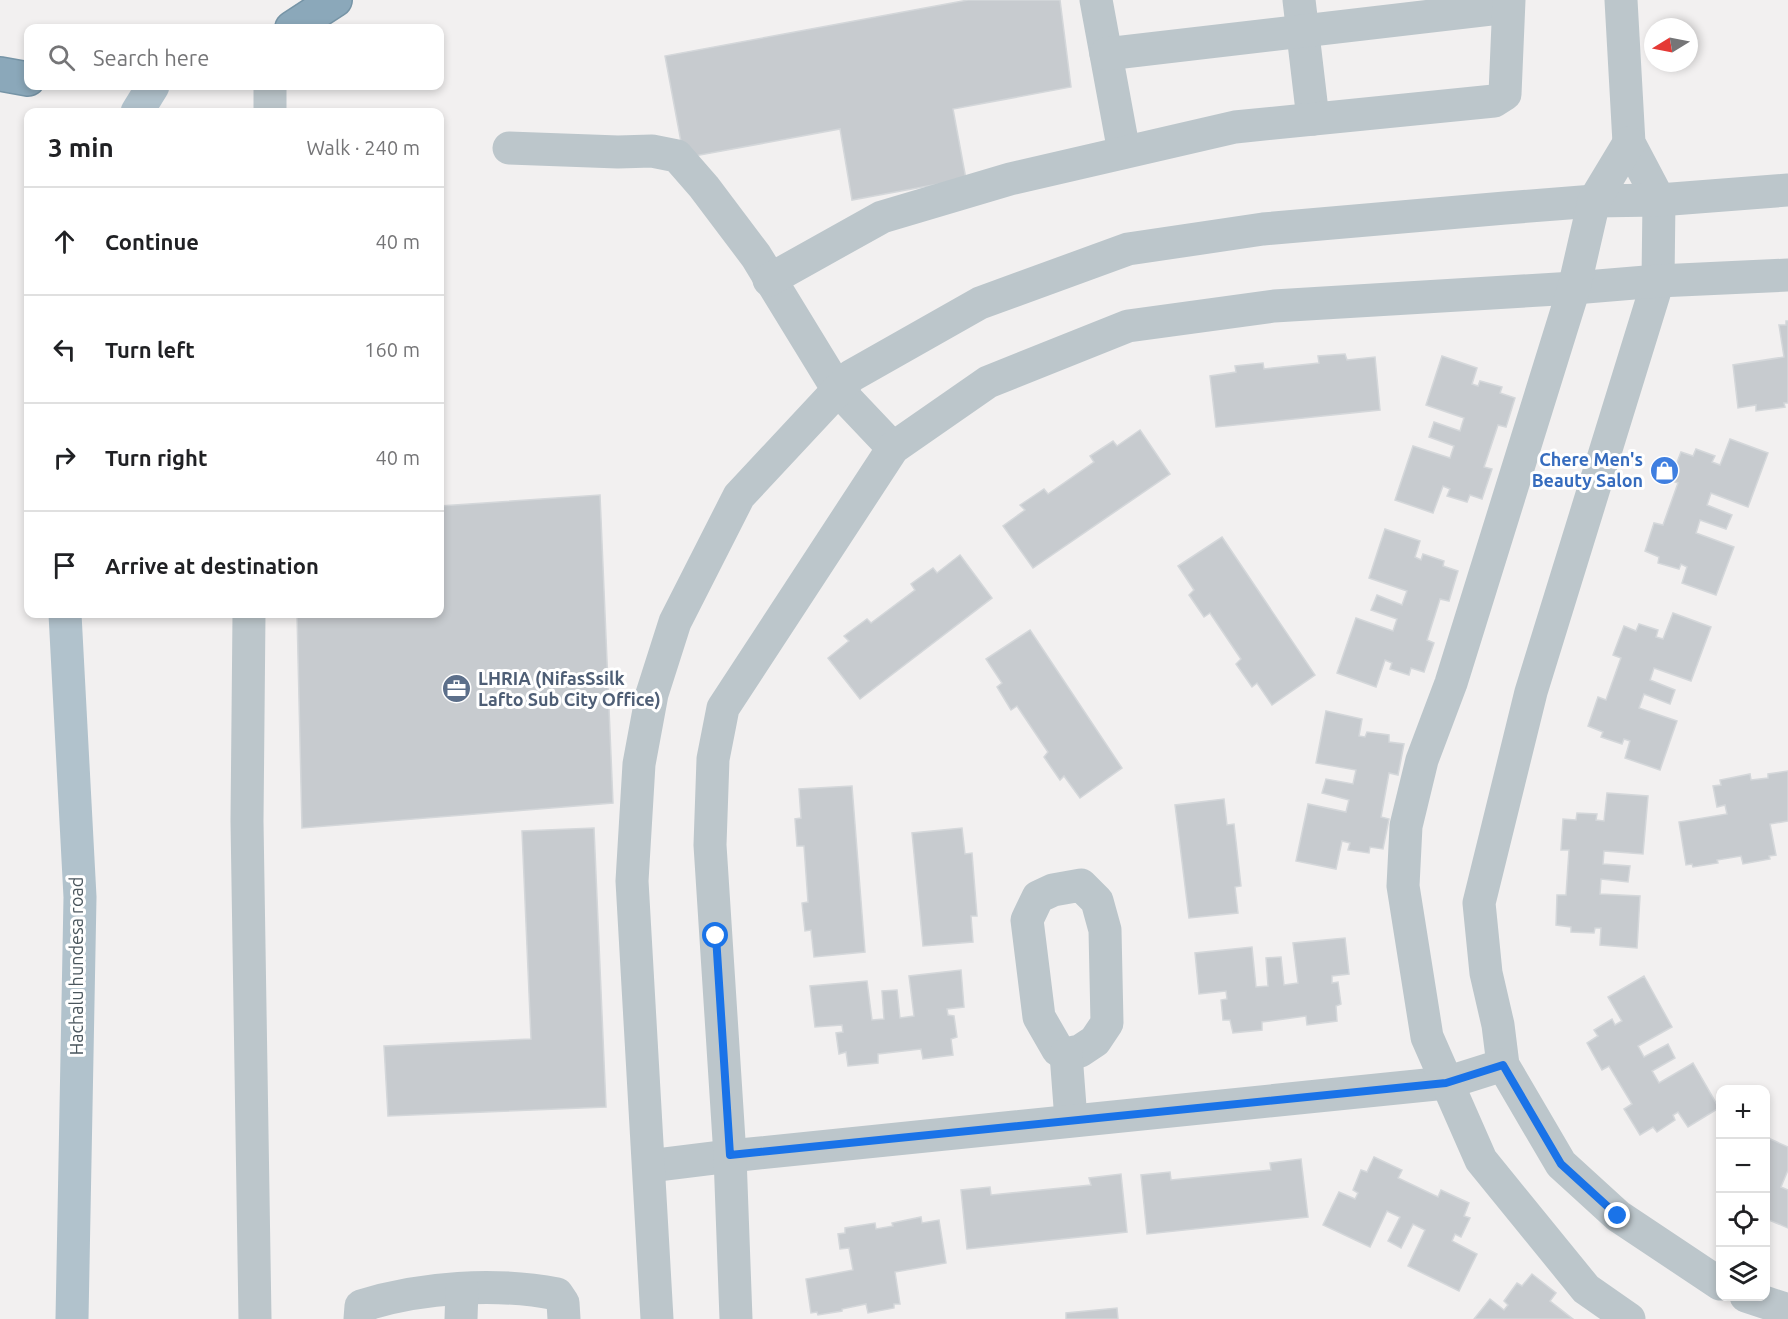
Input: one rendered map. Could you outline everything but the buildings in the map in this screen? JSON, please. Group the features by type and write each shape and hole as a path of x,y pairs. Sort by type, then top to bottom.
{"highway":[{"path":"298,24 335,0"},
{"path":"0,74 24,78"}],"main road":[{"path":"139,108 151,90"},
{"name":"Hachalu hundesa road","path":"65,618 80,897 72,1319"}],"street":[{"path":"1096,0 1124,152"},
{"path":"1621,0 1629,143 1659,200 1658,281 1531,692 1479,903 1486,973 1498,1025 1503,1065 1561,1164 1618,1216 1716,1281"},
{"path":"769,280 882,217 1010,179 1235,127 1494,101 1505,94 1508,4 1301,16 1106,54"},
{"path":"1301,16 1313,119"},
{"path":"270,90 270,108"},
{"path":"1629,143 1594,201 1574,288 1451,683 1422,760 1406,826 1403,886 1427,1037 1481,1160 1586,1288 1629,1319"},
{"path":"509,148 652,151 677,156 704,187 756,256 838,390 893,448"},
{"path":"657,1319 633,881 639,764 652,694 675,622 740,496 851,376 980,303 1128,249 1263,229 1594,201 1659,200 1788,190"},
{"path":"736,1319 730,1155 710,845 713,759 723,708 893,448 988,382 1128,326 1274,306 1658,281 1788,275"},
{"path":"249,618 247,821 255,1319"},
{"path":"1081,885 1097,901 1106,930 1107,1023 1095,1041 1080,1051 1066,1054 1058,1050 1039,1017 1027,920 1038,897 1053,890 1081,885"},
{"path":"1066,1054 1071,1120"},
{"path":"649,1166 730,1155 1446,1083 1503,1065"},
{"path":"360,1319 361,1306 391,1296 461,1304 531,1289 557,1294 563,1303 564,1319"},
{"path":"1761,1301 1788,1310"}],"place":[{"name":"Chere Men's Beauty Salon","path":"1664,470"},
{"name":"LHRIA (NifasSsilk Lafto Sub City Office)","path":"457,689"}],"route":[{"path":"716,936 730,1155 1446,1083 1503,1065 1561,1164 1618,1216"}]}
